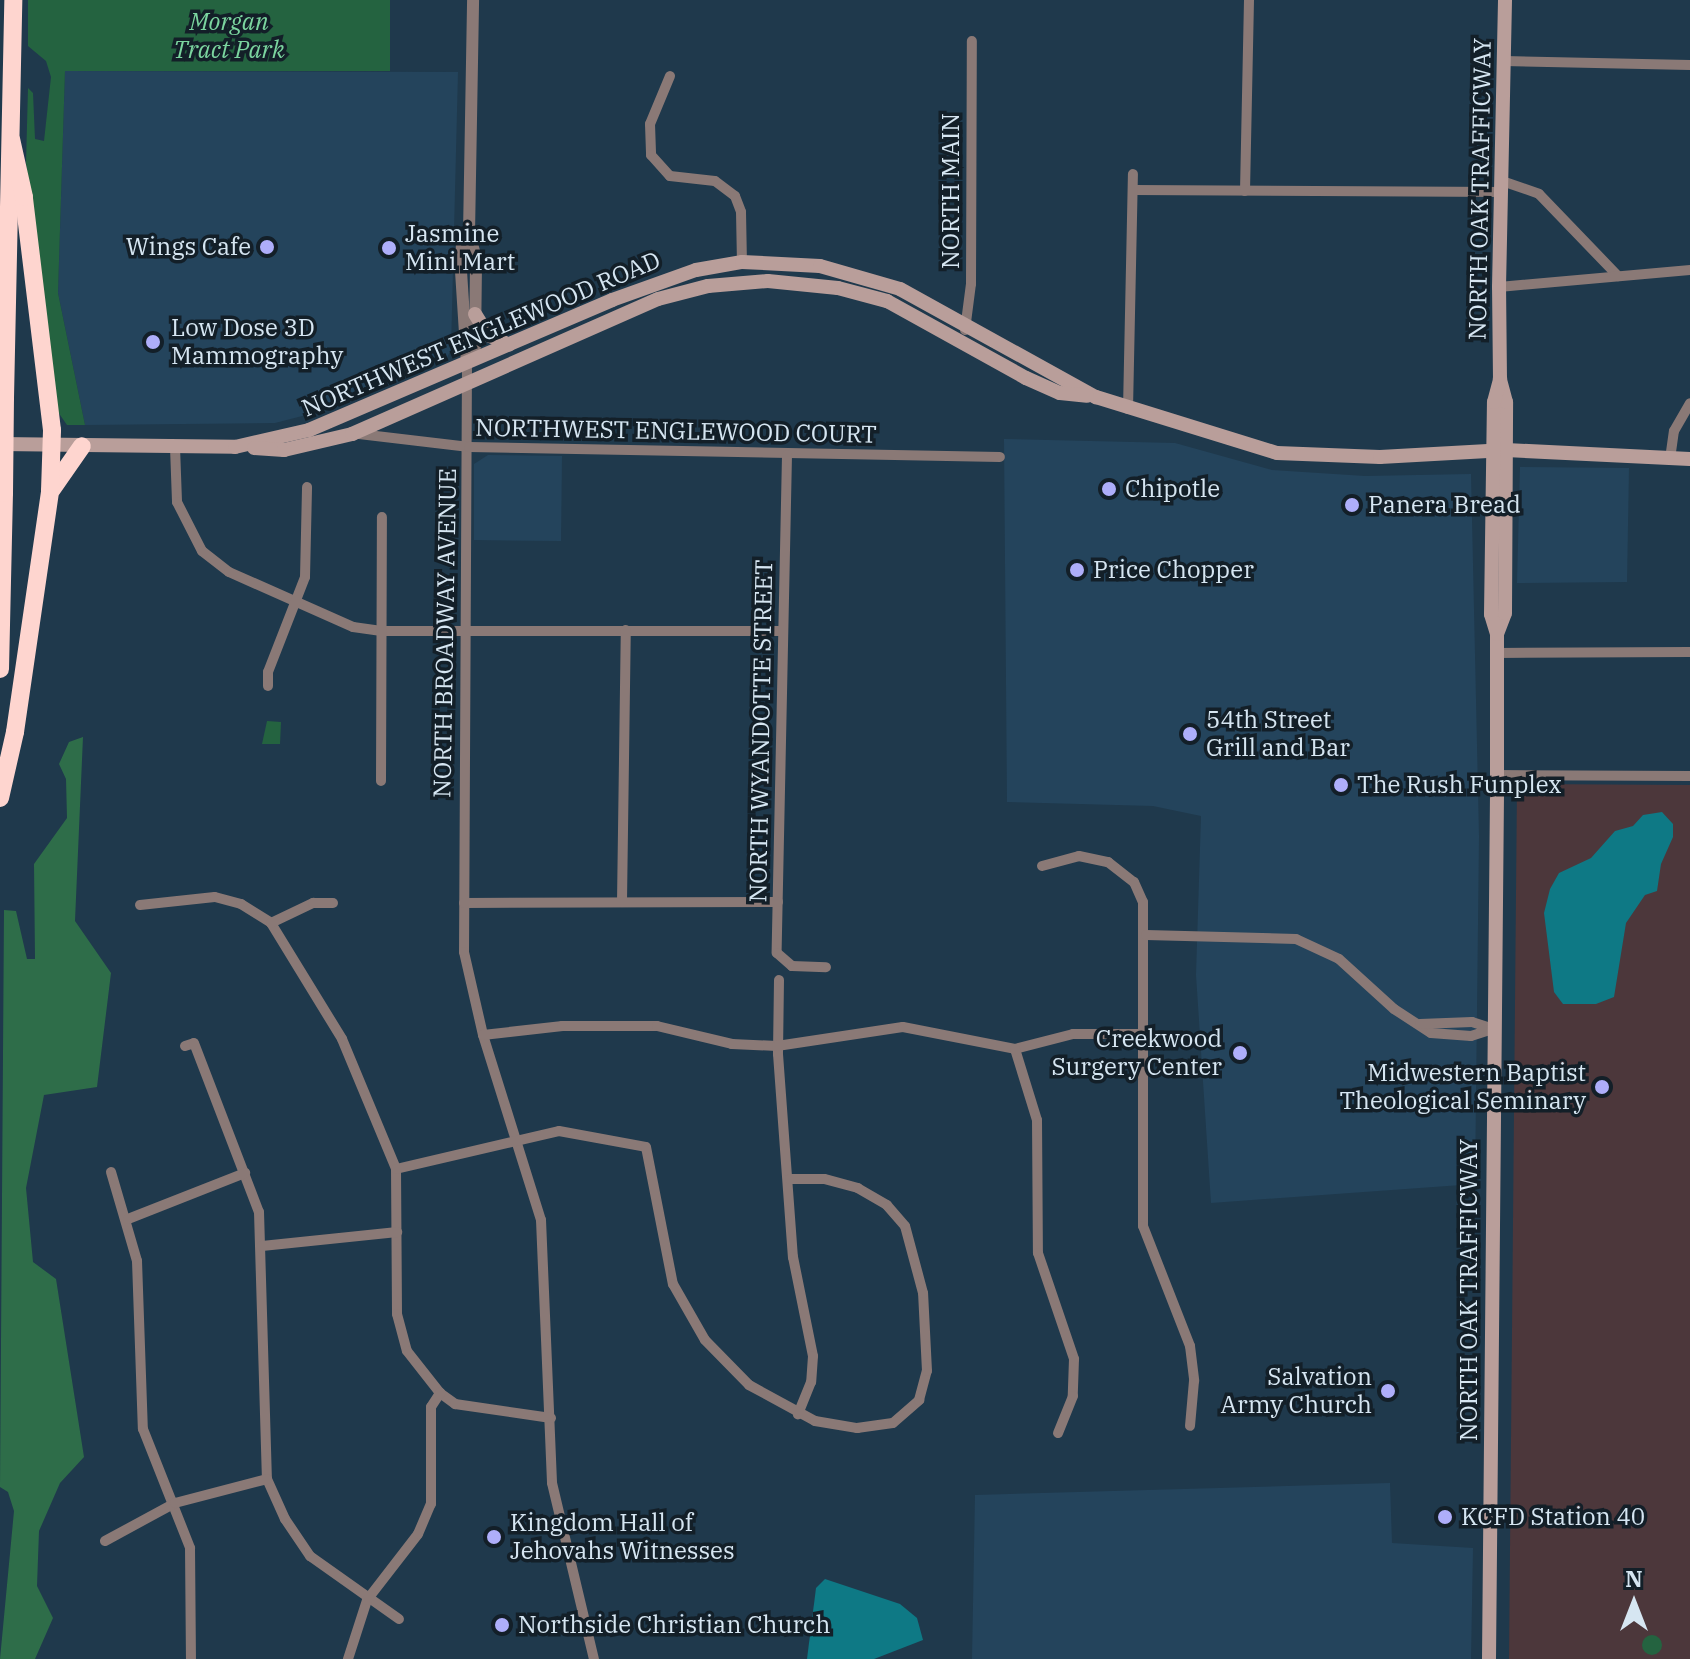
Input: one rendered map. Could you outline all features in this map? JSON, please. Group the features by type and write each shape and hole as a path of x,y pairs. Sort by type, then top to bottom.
{"highway":[{"path":"0,669 13,0"},
{"path":"0,798 15,732 50,491 51,445 51,409 24,197 11,139"},
{"path":"50,491 68,458 82,446"}],"main road":[{"name":"NORTH OAK TRAFFICWAY","path":"1489,1659 1497,653 1497,634 1491,614 1499,450 1505,0"},
{"name":"NORTHWEST ENGLEWOOD ROAD","path":"241,446 321,427 666,279 742,262 820,266 900,289 1096,397"},
{"name":"NORTHWEST ENGLEWOOD ROAD","path":"0,444 241,446 284,450 352,434 658,299 753,282 801,283 887,301 964,340 1026,378 1060,393 1096,397"},
{"path":"475,314 488,335 509,345"},
{"path":"1096,397 1277,453 1380,457 1499,450 1690,459"}],"street":[{"name":"NORTH BROADWAY AVENUE","path":"467,364 475,346 476,258 469,234 473,0"},
{"path":"1245,191 1249,0"},
{"name":"NORTH MAIN","path":"964,340 972,41"},
{"path":"1504,61 1690,65"},
{"path":"670,76 650,124 651,155 670,176 715,181 735,196 741,212 742,262"},
{"path":"1128,409 1133,174"},
{"path":"1133,190 1502,187 1539,194 1618,276"},
{"name":"NORTH BROADWAY AVENUE","path":"469,234 462,245 461,270 469,447 464,903 467,978 541,1220 556,1511 594,1659"},
{"path":"1499,287 1690,270"},
{"path":"1670,459 1674,431 1690,403"},
{"name":"NORTHWEST ENGLEWOOD COURT","path":"352,434 469,447 1000,457"},
{"path":"175,447 177,502 202,551 229,572 353,627 380,631 781,631"},
{"name":"NORTH WYANDOTTE STREET","path":"787,455 781,631 779,958 792,966 826,967"},
{"path":"268,686 268,672 305,577 307,487"},
{"path":"381,781 382,517"},
{"path":"622,902 626,630"},
{"path":"1497,653 1690,652"},
{"path":"1496,775 1690,776"},
{"path":"1042,866 1079,856 1118,867 1141,891 1146,935 1143,1226 1190,1346 1194,1381 1190,1426"},
{"path":"140,905 215,897 241,904 271,923 342,1039 396,1169 399,1330 413,1361 440,1393 477,1410 551,1418"},
{"path":"464,903 778,902"},
{"path":"271,923 313,903 333,903"},
{"path":"1146,935 1296,939 1339,959 1394,1009 1431,1033 1471,1036 1493,1029"},
{"path":"779,980 777,1046 790,1179 793,1257 813,1356 811,1382 798,1414"},
{"path":"483,1035 562,1026 657,1026 732,1044 777,1046 903,1027 1015,1049 1073,1034 1146,1034"},
{"path":"185,1046 194,1043 259,1212 267,1479 285,1519 310,1556 367,1600 399,1619"},
{"path":"1015,1049 1037,1120 1038,1253 1074,1359 1073,1396 1058,1433"},
{"path":"396,1169 518,1139 578,1132 646,1147 673,1284 691,1322 749,1385 798,1414 845,1428 898,1420 924,1389 927,1335 917,1263 897,1215 858,1188 824,1179 790,1179"},
{"path":"111,1172 128,1219 139,1284 143,1429 175,1503 190,1548 191,1659"},
{"path":"128,1219 245,1173"},
{"path":"262,1246 397,1232"},
{"path":"348,1659 367,1600 418,1534 431,1504 431,1407 440,1393"},
{"path":"105,1541 175,1503 267,1479"}],"shaded area":[{"path":"65,71 458,72 451,349 447,358 341,406 275,423 85,425 58,293"},
{"path":"1004,439 1175,443 1272,470 1365,476 1471,474 1479,836 1475,1184 1211,1203 1196,975 1201,816 1153,806 1007,802"},
{"path":"488,455 562,456 561,541 474,540 474,464"},
{"path":"1520,467 1629,468 1627,582 1517,583"},
{"path":"83,737 75,921 111,973 97,1087 44,1095 26,1188 33,1262 56,1279 84,1457 60,1483 39,1531 37,1586 53,1618 35,1659 0,1659 14,1511 8,1492 0,1487 4,910 16,911 27,959 35,959 34,864 67,818 66,779 59,764 69,742"},
{"name":"Midwestern Baptist Theological Seminary","path":"1517,784 1690,785 1690,1659 1509,1659"},
{"path":"1662,812 1673,824 1673,837 1661,864 1657,891 1645,895 1626,923 1614,997 1596,1004 1563,1004 1554,992 1544,913 1550,889 1559,873 1591,858 1615,831 1633,826 1643,815"},
{"path":"1390,1483 1392,1543 1473,1548 1471,1659 972,1659 975,1495"},
{"path":"825,1579 900,1604 917,1618 923,1640 874,1659 807,1659 816,1588"}],"green space":[{"name":"Morgan Tract Park","path":"28,0 390,0 390,71 65,71 58,293 85,425 67,425 58,412 26,163 28,88 33,93 35,139 44,141 51,77 46,61 28,46"},
{"path":"267,721 281,722 280,744 262,744"},
{"path":"1652,1635 1659,1638 1662,1645 1659,1652 1652,1655 1645,1652 1642,1645 1645,1638"}],"place":[{"name":"Wings Cafe","path":"267,247"},
{"name":"Jasmine Mini Mart","path":"389,248"},
{"name":"Low Dose 3D Mammography","path":"153,342"},
{"name":"Chipotle","path":"1109,489"},
{"name":"Panera Bread","path":"1352,505"},
{"name":"Price Chopper","path":"1077,570"},
{"name":"54th Street Grill and Bar","path":"1190,734"},
{"name":"The Rush Funplex","path":"1341,785"},
{"name":"Creekwood Surgery Center","path":"1240,1053"},
{"name":"Midwestern Baptist Theological Seminary","path":"1602,1087"},
{"name":"Salvation Army Church","path":"1388,1391"},
{"name":"KCFD Station 40","path":"1445,1517"},
{"name":"Kingdom Hall of Jehovahs Witnesses","path":"494,1537"},
{"name":"Northside Christian Church","path":"502,1625"}]}
